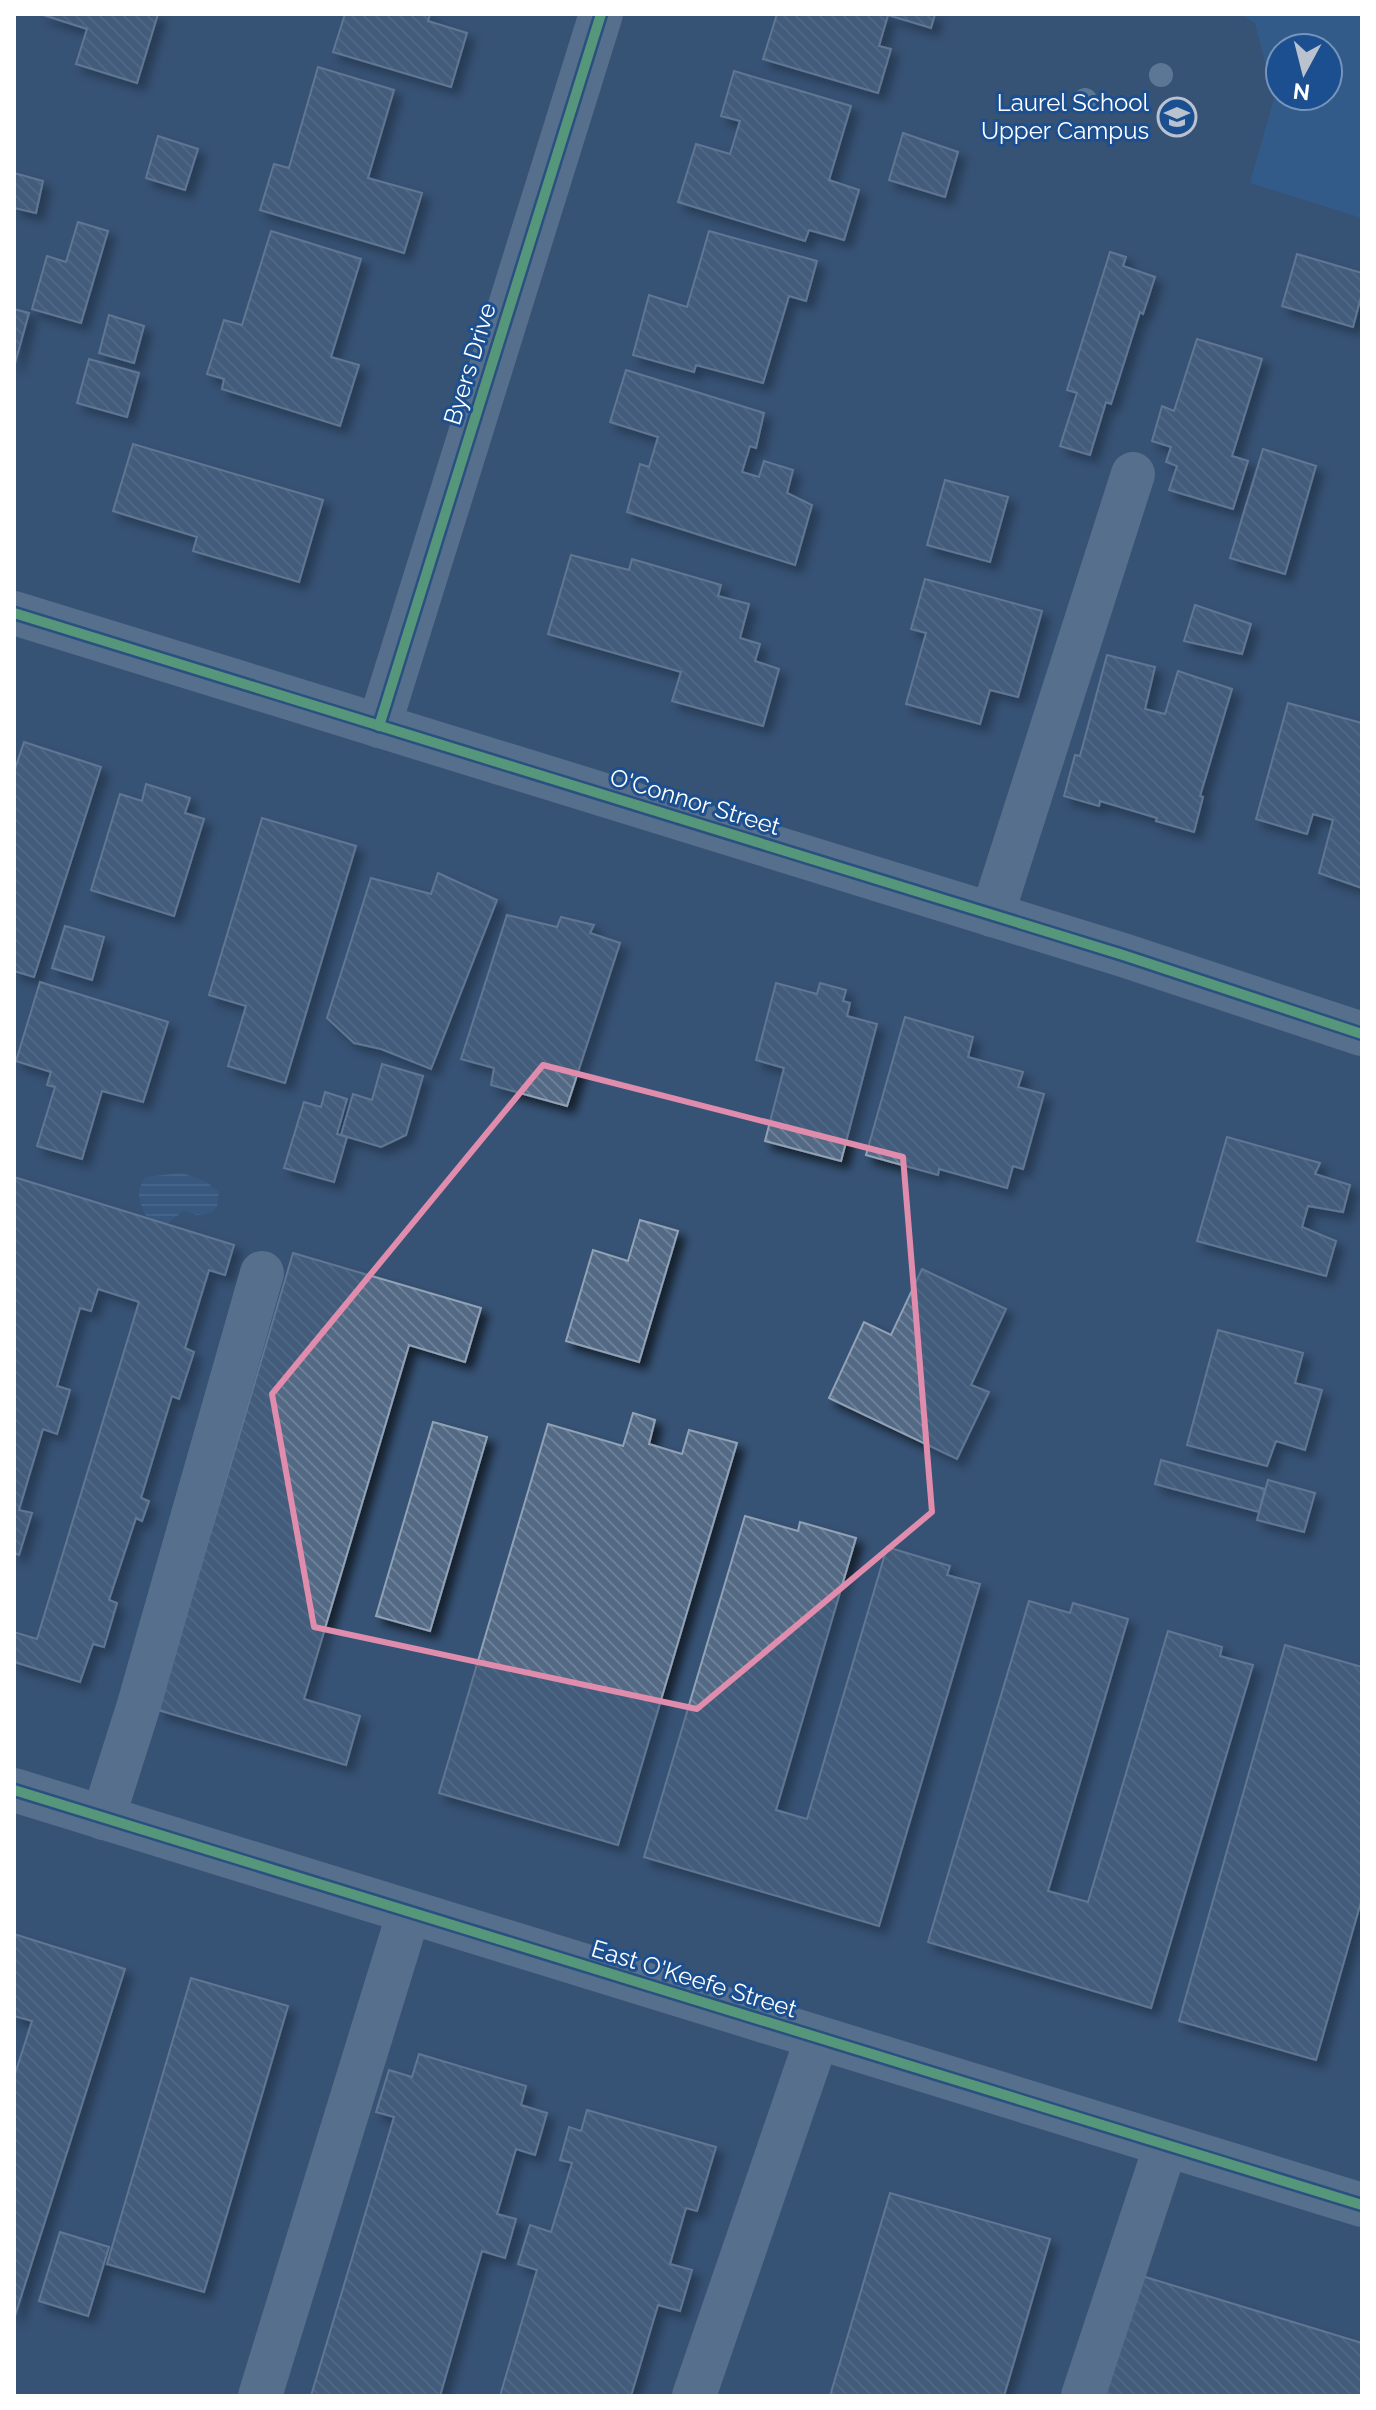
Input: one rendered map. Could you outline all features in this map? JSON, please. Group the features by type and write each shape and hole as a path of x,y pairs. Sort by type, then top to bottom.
{"street":[{"name":"Byers Drive","path":"379,726 601,14"},
{"path":"992,915 1133,474"},
{"name":"O'Connor Street","path":"14,613 1123,955 1362,1034"},
{"path":"103,1818 143,1693 262,1273"},
{"name":"East O'Keefe Street","path":"14,1790 1362,2205"},
{"path":"260,2396 409,1912"},
{"path":"694,2396 817,2038"},
{"path":"1083,2396 1166,2145"}],"highlighted area":[{"path":"543,1065 903,1157 932,1512 697,1709 314,1627 272,1394"}],"shaded area":[{"path":"1240,14 1362,14 1362,218 1250,183 1270,112 1344,112 1344,32 1264,32 1264,59 1255,23"},
{"path":"182,1173 205,1181 219,1192 217,1206 211,1213 197,1215 183,1211 167,1224 147,1218 139,1198 145,1177"}],"building":[{"path":"40,14 158,14 137,83 76,64 87,29"},
{"path":"345,14 430,14 428,21 467,33 451,87 333,52"},
{"path":"777,14 935,14 931,28 888,15 879,46 891,49 878,93 763,59"},
{"path":"318,67 394,90 368,178 422,193 404,253 260,210 274,164 289,168"},
{"path":"734,71 851,106 829,180 859,190 844,240 809,230 805,241 678,202 696,144 730,154 740,121 721,116"},
{"path":"903,133 958,152 945,197 889,180"},
{"path":"158,136 198,149 185,190 146,178"},
{"path":"14,173 43,181 36,213 14,208"},
{"path":"78,222 108,231 81,323 32,309 47,256 66,262"},
{"path":"271,231 361,259 331,357 359,365 340,426 222,389 224,379 207,374 224,320 242,325"},
{"path":"709,231 817,261 806,301 789,296 763,383 696,365 694,372 633,355 649,295 687,307"},
{"path":"1110,252 1126,257 1123,266 1155,277 1143,314 1140,312 1111,404 1106,402 1090,455 1060,446 1077,393 1067,390"},
{"path":"1297,254 1362,273 1362,293 1353,327 1282,306"},
{"path":"14,309 29,313 14,367"},
{"path":"109,315 144,326 134,363 99,353"},
{"path":"1197,339 1262,359 1232,456 1248,461 1233,509 1169,490 1177,466 1166,462 1171,447 1152,441 1162,406 1174,411"},
{"path":"89,359 139,373 127,417 77,403"},
{"path":"626,370 764,413 756,448 750,446 742,472 759,477 764,461 793,470 787,493 812,505 795,565 627,512 640,464 649,467 658,437 610,422"},
{"path":"133,444 323,500 299,582 193,551 197,537 113,511"},
{"path":"1263,449 1316,466 1285,574 1230,558"},
{"path":"945,480 1008,497 990,562 927,545"},
{"path":"571,555 629,570 632,559 721,585 718,596 749,604 740,638 760,644 755,661 779,669 763,726 672,701 681,672 548,634"},
{"path":"925,579 1042,611 1018,697 990,690 980,724 906,704 926,633 911,629"},
{"path":"1195,605 1251,624 1242,654 1184,641"},
{"path":"1107,655 1155,667 1145,709 1165,714 1178,671 1232,689 1200,796 1203,797 1194,832 1100,801 1099,806 1064,796 1075,755 1080,756"},
{"path":"1288,703 1362,723 1362,888 1319,873 1333,820 1313,814 1307,834 1256,819"},
{"path":"24,742 101,767 34,977 14,971 14,772"},
{"path":"146,784 190,798 185,813 204,819 174,916 91,890 120,794 142,801"},
{"path":"262,818 356,846 285,1083 228,1066 246,1006 209,995"},
{"path":"438,873 497,900 431,1069 381,1049 354,1043 327,1018 371,878 431,894"},
{"path":"507,915 557,927 561,917 594,925 590,933 620,943 567,1106 491,1085 494,1068 461,1059"},
{"path":"65,926 104,937 92,980 52,968"},
{"path":"40,982 168,1022 143,1102 102,1091 82,1159 37,1146 55,1087 47,1085 51,1072 16,1061"},
{"path":"776,983 817,994 820,983 846,990 843,1001 850,1003 847,1016 877,1024 841,1161 765,1141 784,1068 756,1060"},
{"path":"905,1017 973,1037 968,1057 1023,1072 1018,1087 1044,1094 1023,1169 1013,1166 1007,1188 939,1169 938,1175 866,1155"},
{"path":"382,1064 423,1076 406,1135 381,1147 341,1135 353,1094 372,1100"},
{"path":"325,1092 347,1099 337,1134 347,1137 334,1182 284,1168 304,1102 321,1107"},
{"path":"1227,1137 1320,1163 1315,1174 1350,1185 1343,1212 1308,1206 1302,1227 1336,1241 1326,1276 1197,1241"},
{"path":"14,1177 234,1245 225,1275 209,1270 185,1348 194,1352 179,1399 172,1396 141,1498 149,1501 142,1521 136,1518 109,1600 117,1603 104,1647 93,1644 80,1682 14,1662 14,1632 37,1639 139,1302 98,1289 91,1311 80,1308 57,1386 70,1390 57,1434 43,1429 19,1510 32,1513 19,1555 14,1553"},
{"path":"640,1220 678,1231 639,1362 566,1341 593,1250 628,1261"},
{"path":"293,1253 481,1308 465,1362 409,1345 304,1699 360,1716 346,1765 158,1710"},
{"path":"922,1269 1006,1309 971,1385 989,1392 957,1459 829,1398 864,1322 891,1335"},
{"path":"1218,1330 1303,1353 1295,1383 1322,1390 1305,1450 1276,1441 1267,1466 1187,1445"},
{"path":"633,1413 655,1420 649,1444 682,1454 689,1430 737,1443 618,1845 439,1793 548,1424 623,1446"},
{"path":"433,1422 487,1437 430,1631 376,1616"},
{"path":"1161,1460 1265,1489 1259,1512 1155,1484"},
{"path":"1268,1480 1315,1493 1304,1532 1257,1520"},
{"path":"745,1516 798,1531 800,1522 856,1538 776,1810 807,1819 887,1547 950,1566 947,1575 980,1584 879,1926 644,1857"},
{"path":"1029,1601 1070,1613 1073,1603 1128,1619 1048,1891 1088,1902 1168,1631 1222,1647 1220,1656 1253,1665 1151,2008 928,1942"},
{"path":"1285,1645 1362,1667 1362,1898 1316,2060 1179,2021"},
{"path":"14,1934 125,1969 14,2319 14,2077 32,2021 14,2016"},
{"path":"191,1978 288,2006 204,2292 107,2264"},
{"path":"419,2054 526,2086 521,2105 547,2113 535,2155 516,2149 497,2214 516,2219 505,2258 482,2251 440,2396 311,2396 394,2117 376,2112 389,2070 412,2077"},
{"path":"587,2110 716,2147 697,2211 686,2208 670,2264 692,2270 680,2311 658,2305 631,2396 500,2396 537,2270 518,2264 530,2225 551,2232 572,2163 560,2160 569,2127 581,2131"},
{"path":"890,2193 1050,2239 1004,2396 830,2396"},
{"path":"60,2232 109,2247 88,2316 39,2301"},
{"path":"1142,2276 1362,2343 1362,2396 1105,2396"}],"cycle path":[{"path":"379,726 601,14"},
{"path":"14,613 1123,955 1362,1034"},
{"path":"14,1790 1362,2205"}],"place":[{"name":"Laurel School Upper Campus","path":"1177,117"}]}
